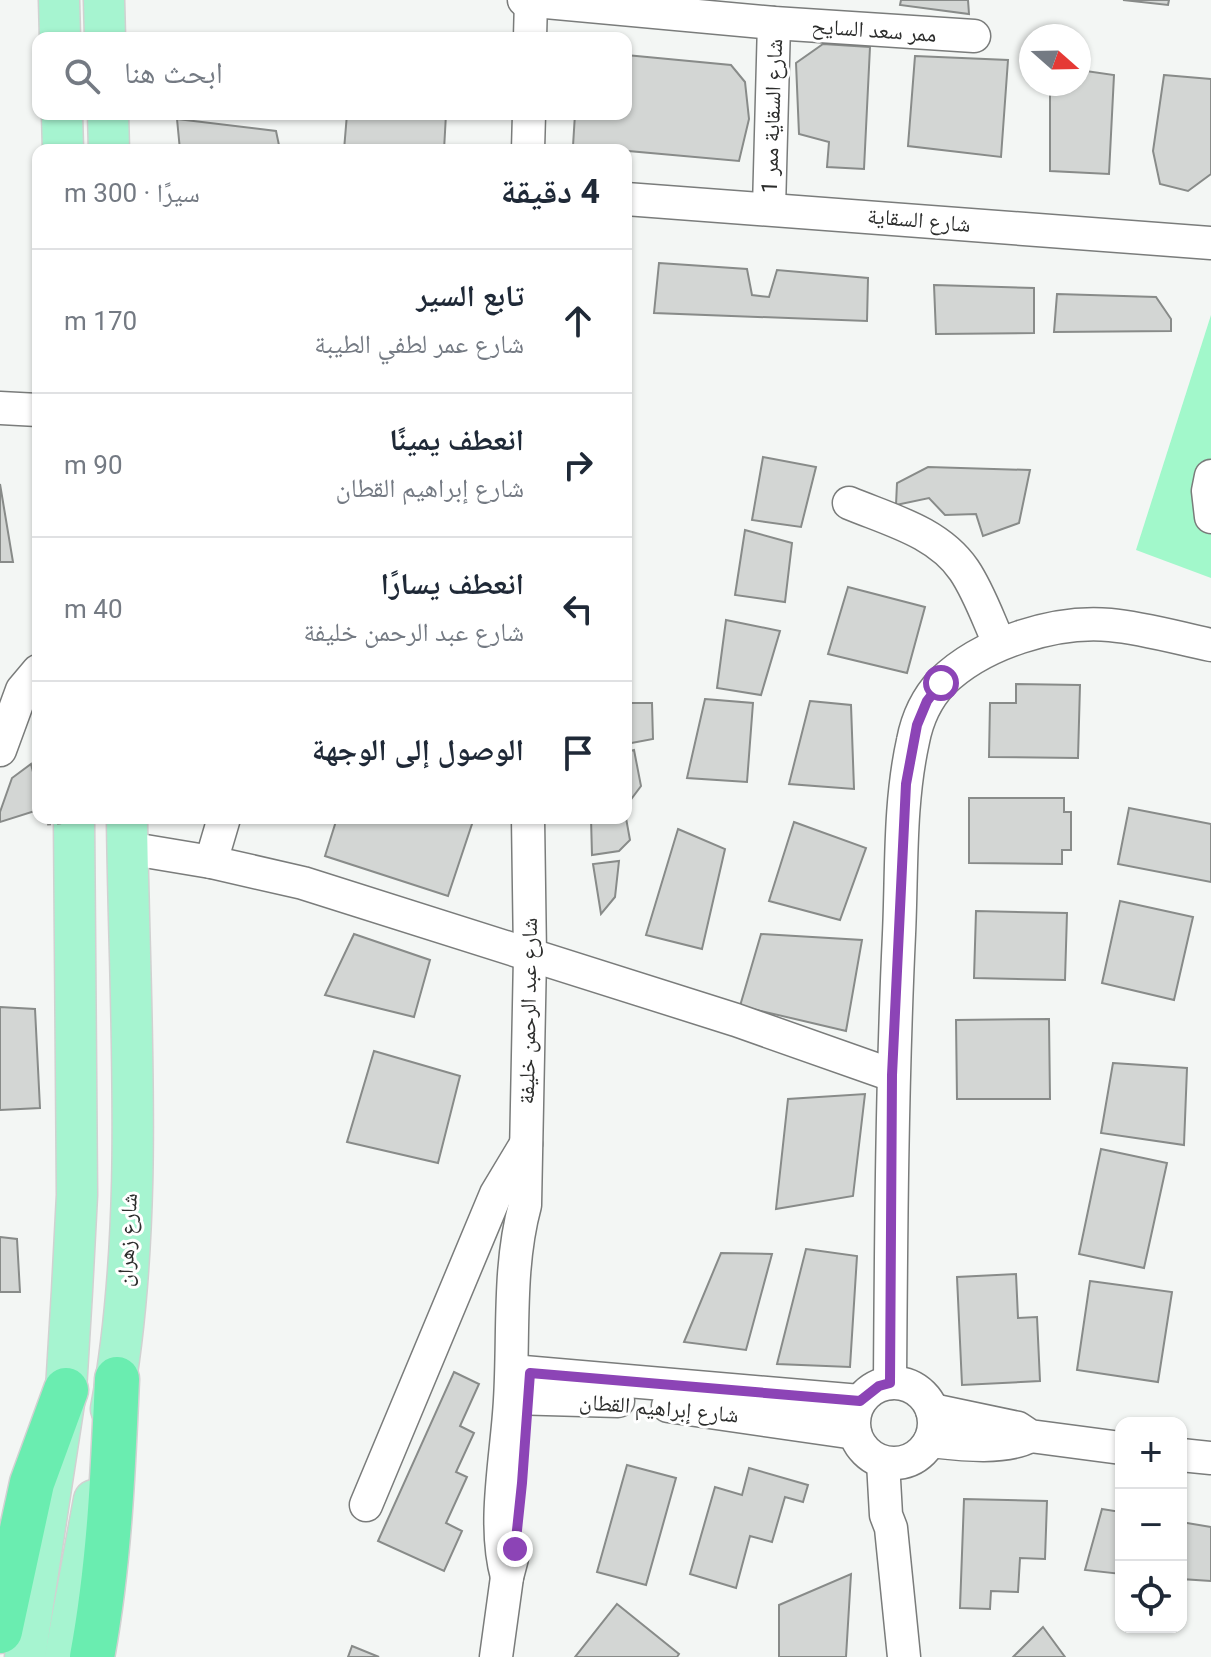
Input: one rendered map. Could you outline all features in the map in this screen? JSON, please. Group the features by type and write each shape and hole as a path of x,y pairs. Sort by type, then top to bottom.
{"highway":[{"path":"92,1657 103,1599 109,1538 117,1379"},
{"path":"0,1631 5,1578 32,1483 66,1390"}],"main road":[{"path":"59,0 60,32"},
{"path":"104,0 105,32"},
{"path":"62,120 63,144"},
{"path":"108,120 109,144"},
{"path":"25,1657 66,1390 77,1195 60,824"},
{"name":"شارع زهران","path":"65,1657 117,1379 129,1248 131,1142 120,828"}],"street":[{"name":"ممر سعد السايح","path":"524,0 774,23 974,36"},
{"path":"530,32 531,0"},
{"name":"شارع السقاية ممر 1","path":"769,208 774,23"},
{"path":"528,144 529,120"},
{"name":"شارع السقاية","path":"632,199 1211,243"},
{"path":"0,408 32,410"},
{"path":"1211,476 1208,491 1211,517"},
{"path":"849,503 927,536 947,551 967,574 999,643"},
{"path":"890,1383 892,1075 906,784 912,742 927,701 941,683 960,667 999,643 1054,629 1108,625 1211,645"},
{"path":"0,750 22,690 32,678"},
{"path":"211,862 222,824"},
{"name":"شارع عبد الرحمن خليفة","path":"496,1657 507,1577 500,1553 500,1538 520,1385 534,1228 525,1205 530,956 528,824"},
{"path":"120,828 211,862 303,883 736,1020 892,1075"},
{"path":"366,1505 496,1194 526,1144"},
{"path":"904,1657 891,1528 886,1515 914,1443 920,1392 911,1386 890,1383 879,1386 860,1401 855,1417 855,1433 861,1446 871,1456 914,1443 1017,1443 1030,1436 1115,1447"},
{"name":"شارع إبراهيم القطان","path":"520,1385 860,1401"},
{"name":"شارع إبراهيم القطان","path":"520,1385 855,1433"},
{"path":"1187,1456 1211,1458 1211,1451"}],"path":[{"path":"90,824 120,828"}],"green space":[{"path":"1211,315 1211,578 1136,550"}],"building":[{"path":"901,0 968,0 969,14 900,5"},
{"path":"1123,0 1169,0 1168,5"},
{"path":"823,44 870,47 864,169 827,167 829,142 799,134 796,63"},
{"path":"632,56 731,65 745,82 749,119 739,161 632,151 632,144 573,144 575,120 632,120"},
{"path":"915,56 1008,60 1001,157 908,146"},
{"path":"1091,72 1114,75 1109,174 1050,171 1050,96 1091,96"},
{"path":"1164,75 1211,79 1211,174 1188,191 1160,184 1153,151"},
{"path":"177,120 276,131 279,144 179,144"},
{"path":"346,120 446,120 444,144 344,144"},
{"path":"659,263 747,269 752,295 769,297 777,270 868,278 867,321 654,313"},
{"path":"934,285 1034,288 1034,333 936,334"},
{"path":"1057,294 1156,297 1171,319 1171,331 1054,332"},
{"path":"763,457 816,467 801,527 752,520"},
{"path":"928,467 1030,470 1019,523 983,536 976,514 945,515 929,498 896,505 897,483"},
{"path":"0,484 13,562 0,562"},
{"path":"745,530 792,543 785,602 735,595"},
{"path":"848,587 925,607 907,673 828,654"},
{"path":"726,620 780,631 761,695 717,688"},
{"path":"1016,684 1080,685 1078,758 989,757 990,703 1016,703"},
{"path":"705,699 753,703 747,782 687,778"},
{"path":"810,701 851,705 854,789 789,784"},
{"path":"632,703 652,703 653,739 632,743"},
{"path":"632,750 641,786 632,798"},
{"path":"31,764 32,812 0,822 0,812 12,778"},
{"path":"969,798 1064,798 1064,812 1071,812 1071,850 1062,850 1062,864 969,863"},
{"path":"1129,808 1211,824 1211,882 1118,864"},
{"path":"794,822 866,848 840,920 769,901"},
{"path":"335,824 472,824 448,896 325,856"},
{"path":"591,824 627,824 630,840 619,851 592,855"},
{"path":"678,829 725,849 702,949 646,935"},
{"path":"619,861 615,897 601,914 593,864"},
{"path":"1120,901 1193,917 1174,1000 1102,983"},
{"path":"976,911 1067,913 1065,980 974,978"},
{"path":"354,934 430,960 414,1017 325,995"},
{"path":"761,934 862,940 846,1031 740,1006"},
{"path":"0,1007 35,1009 40,1108 0,1110"},
{"path":"1049,1019 1050,1099 957,1099 956,1020"},
{"path":"374,1051 460,1076 438,1163 347,1142"},
{"path":"1113,1063 1187,1068 1184,1145 1101,1133"},
{"path":"865,1094 853,1196 776,1209 788,1099"},
{"path":"1101,1149 1167,1163 1144,1268 1079,1254"},
{"path":"0,1237 17,1239 20,1292 0,1292"},
{"path":"806,1249 857,1256 850,1367 777,1364"},
{"path":"721,1253 772,1254 746,1350 684,1342"},
{"path":"1016,1274 1018,1318 1037,1317 1040,1381 962,1385 957,1277"},
{"path":"1090,1281 1172,1292 1158,1382 1077,1370"},
{"path":"454,1372 479,1384 460,1426 474,1433 456,1472 467,1477 446,1523 462,1531 444,1571 378,1541"},
{"path":"627,1465 676,1478 646,1585 597,1572"},
{"path":"749,1468 808,1485 803,1502 785,1497 772,1542 750,1536 736,1588 690,1574 715,1487 742,1495"},
{"path":"964,1499 1047,1501 1045,1559 1020,1558 1018,1592 991,1591 990,1609 960,1608"},
{"path":"1102,1509 1115,1511 1115,1573 1085,1570"},
{"path":"1187,1523 1211,1527 1211,1581 1187,1579"},
{"path":"851,1574 846,1657 779,1657 779,1605"},
{"path":"617,1604 679,1654 677,1657 575,1657"},
{"path":"1043,1627 1065,1657 1013,1657"},
{"path":"352,1646 379,1657 348,1657"}],"route":[{"path":"515,1549 530,1373 860,1401 879,1386 890,1383 892,1075 906,784 917,725 927,701 941,683"}]}
